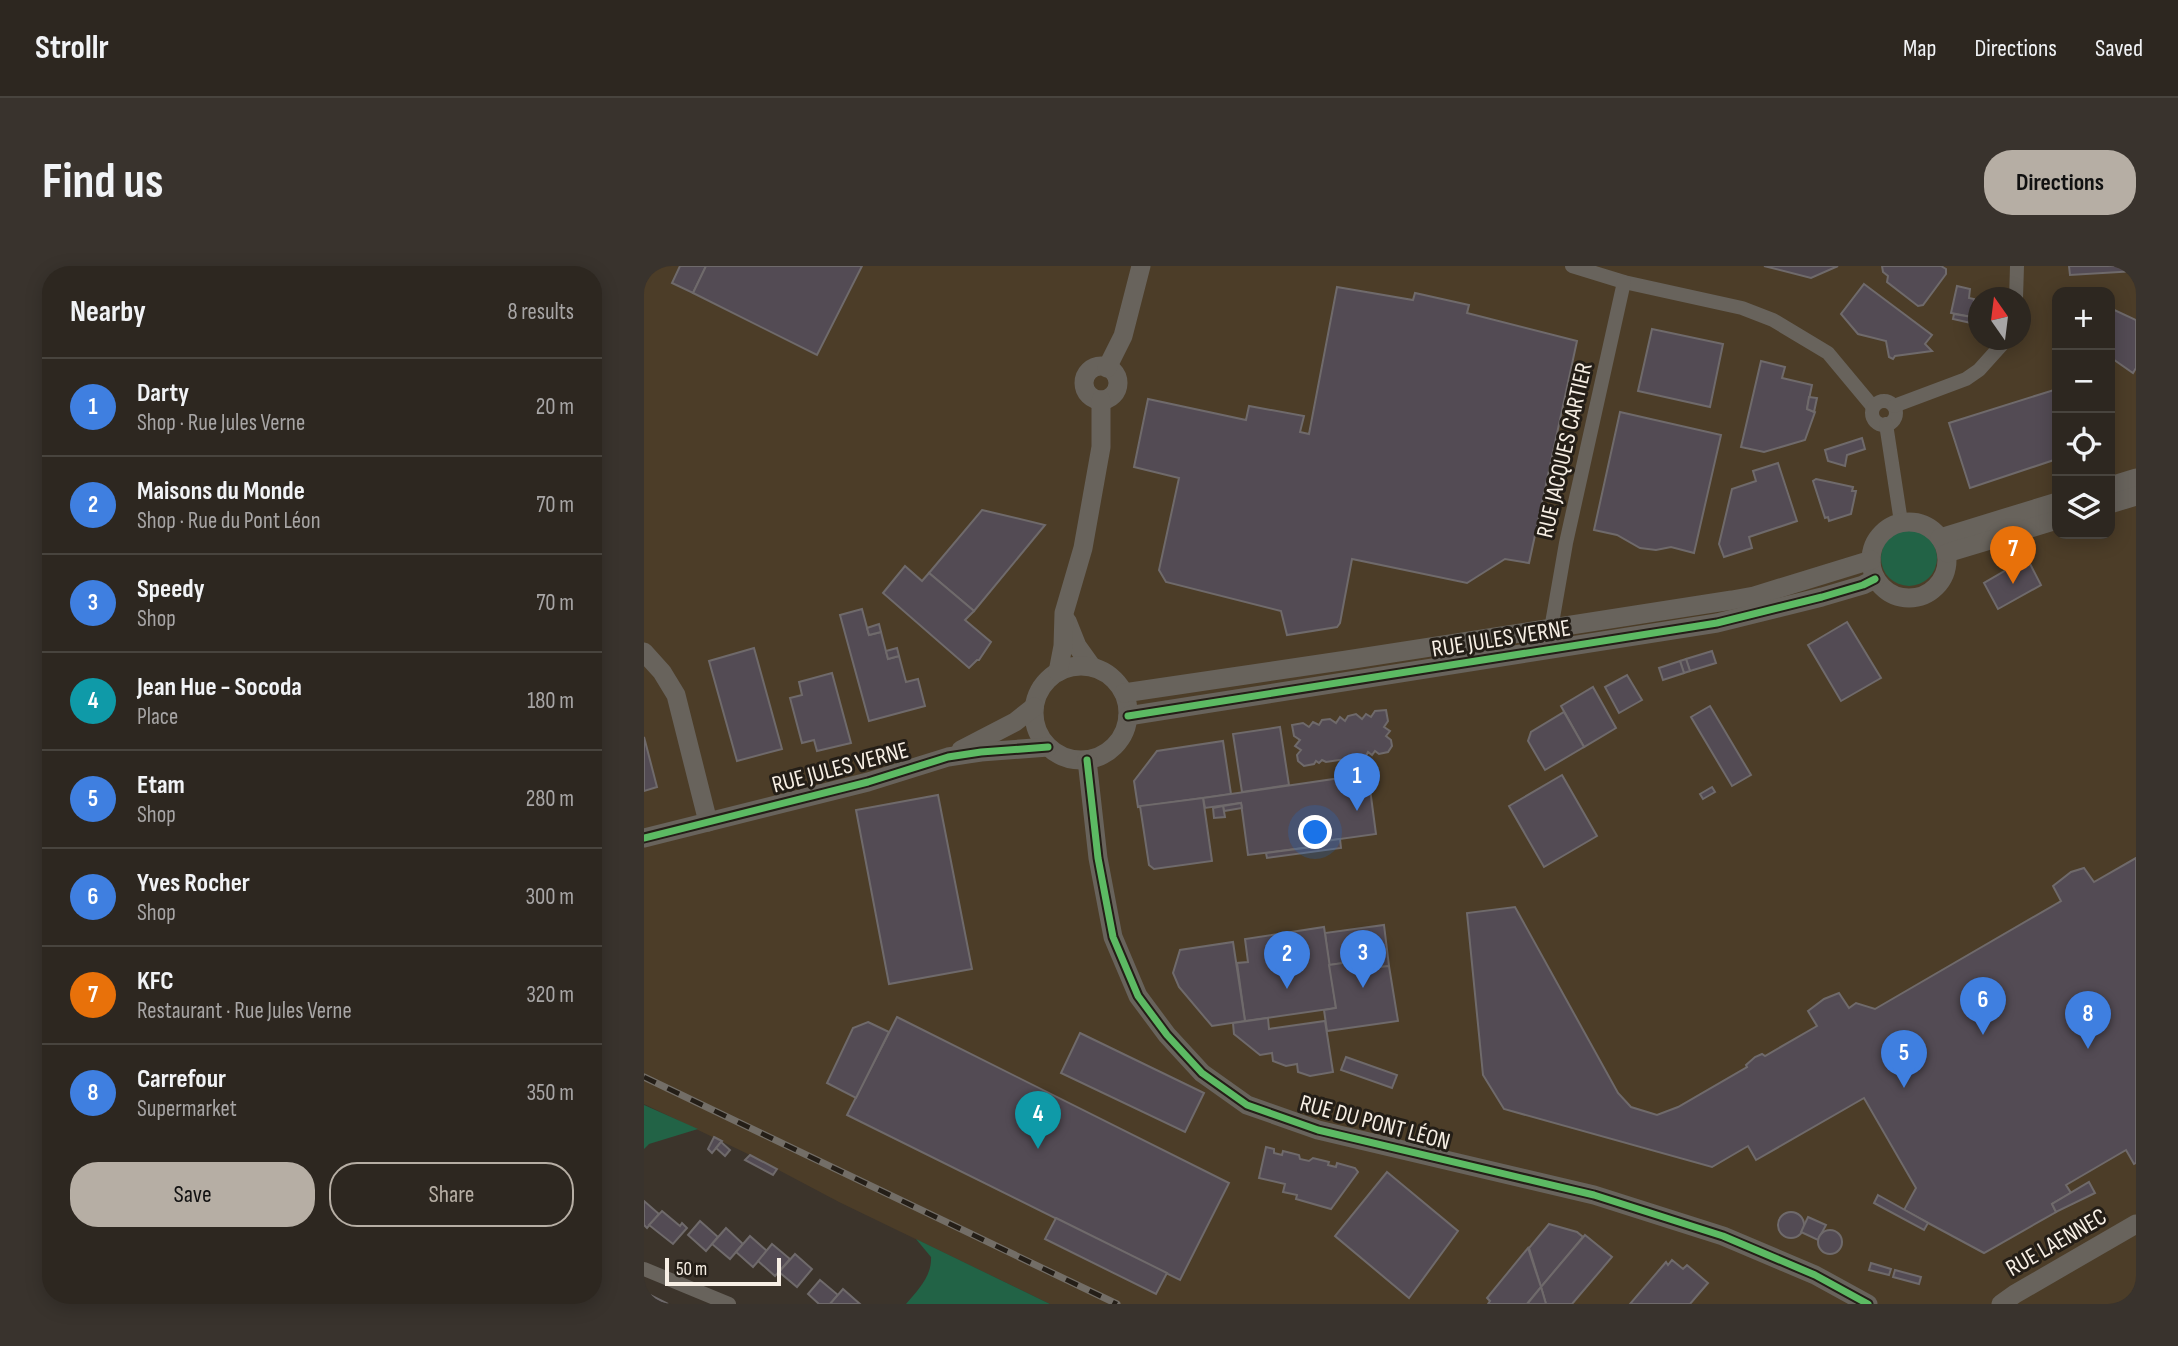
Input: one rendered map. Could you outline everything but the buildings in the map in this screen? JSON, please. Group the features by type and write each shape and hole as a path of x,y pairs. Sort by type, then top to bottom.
{"street":[{"path":"1058,672 1064,613 1083,548 1101,447 1101,400 1111,397 1117,387 1115,375 1107,368 1123,336 1141,266"},
{"path":"1572,266 1624,282 1721,302 1773,320 1828,353 1873,407 1875,421 1886,424 1894,419 1894,406"},
{"path":"2016,287 2017,266"},
{"name":"RUE JACQUES CARTIER","path":"1551,629 1566,542 1624,282"},
{"path":"1873,407 1883,401 1894,406 1966,379 1979,370 1997,350"},
{"path":"1886,424 1901,522"},
{"path":"2115,484 2136,478"},
{"path":"2115,502 2136,496"},
{"path":"1944,546 2052,504"},
{"path":"1944,546 2052,521"},
{"path":"1901,522 1923,524 1944,546 1945,573 1940,583 1924,595 1903,598 1892,594 1883,588 1873,570 1872,550 1882,532 1901,522"},
{"name":"RUE JULES VERNE","path":"1124,692 1754,596 1873,570"},
{"name":"RUE JULES VERNE","path":"1128,716 1717,623 1863,585 1873,570"},
{"path":"1064,613 1077,646 1092,667"},
{"path":"644,652 662,672 676,695 708,822"},
{"path":"1092,667 1106,673 1124,692 1128,716 1123,735 1108,752 1087,760 1072,760 1048,747 1039,735 1034,722 1034,707 1038,693 1046,681 1058,672 1069,668 1092,667"},
{"name":"RUE JULES VERNE","path":"948,757 1016,722 1034,707"},
{"name":"RUE JULES VERNE","path":"644,838 868,782 948,757 1048,747"},
{"name":"RUE DU PONT LÉON","path":"1087,760 1098,858 1113,937 1138,996 1167,1035 1202,1073 1247,1105 1318,1130 1594,1195 1723,1236 1815,1275 1868,1304"},
{"name":"RUE LAENNEC","path":"2001,1304 2136,1224"},
{"path":"644,1269 710,1300 729,1304"}],"shaded area":[{"path":"644,266 2136,266 2136,1304 1050,1304 839,1202 644,1104"}],"green space":[{"path":"1903,530 1915,530 1925,534 1933,542 1937,558 1933,574 1925,582 1915,586 1903,586 1893,582 1885,574 1881,564 1881,552 1885,542 1893,534"},
{"path":"644,1105 698,1129 649,1144 644,1149"},
{"path":"916,1239 1050,1304 906,1304 923,1282 931,1264 931,1257"}],"railway":[{"path":"644,1077 1117,1304"}],"cycle path":[{"path":"1128,716 1717,623 1822,597 1875,579"},
{"path":"644,838 868,782 948,757 1048,747"},
{"path":"1087,760 1098,858 1113,937 1138,996 1167,1035 1202,1073 1247,1105 1318,1130 1594,1195 1723,1236 1815,1275 1868,1304"}],"place":[{"name":"KFC","path":"2013,584"},
{"name":"Darty","path":"1357,811"},
{"name":"Speedy","path":"1363,988"},
{"name":"Maisons du Monde","path":"1287,989"},
{"name":"Yves Rocher","path":"1983,1035"},
{"name":"Carrefour","path":"2088,1049"},
{"name":"Etam","path":"1904,1088"},
{"name":"Jean Hue - Socoda","path":"1038,1149"}]}
